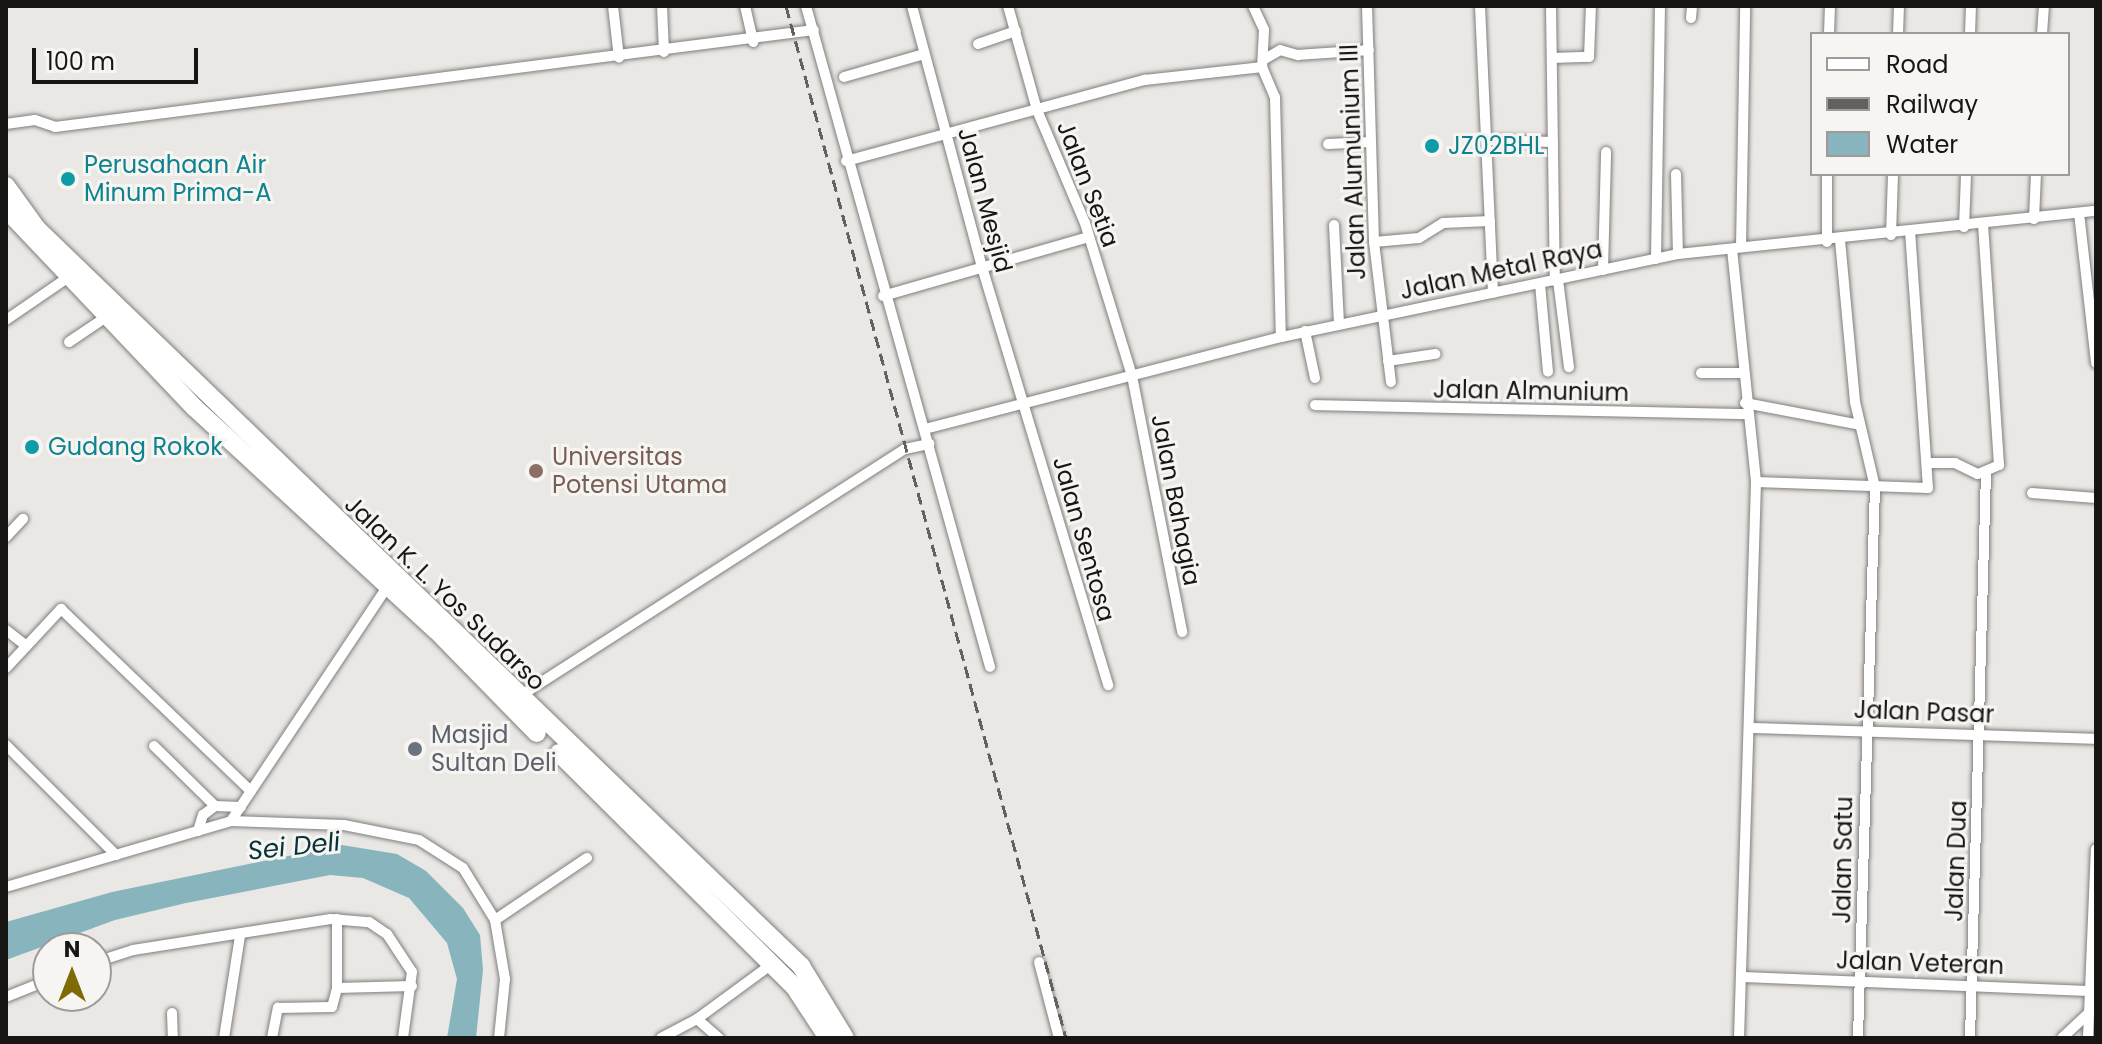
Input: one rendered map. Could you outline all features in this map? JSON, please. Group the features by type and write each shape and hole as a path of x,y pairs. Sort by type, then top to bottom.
{"highway":[{"name":"Jalan K. L. Yos Sudarso","path":"6,186 37,229 513,701 794,986 828,1038"},
{"name":"Jalan K. L. Yos Sudarso","path":"6,209 106,317 387,587 801,966 845,1038"}],"street":[{"path":"613,6 619,58"},
{"path":"662,6 664,52"},
{"path":"745,6 753,42"},
{"path":"806,6 883,296 925,429 990,667"},
{"name":"Jalan Mesjid","path":"912,6 982,267 1024,403"},
{"name":"Jalan Setia","path":"1008,6 1037,110 1089,237 1132,376"},
{"path":"1253,6 1264,30 1263,64 1275,97 1281,337"},
{"name":"Jalan Alumunium III","path":"1367,6 1374,242 1379,316 1391,382"},
{"path":"1480,6 1493,293"},
{"path":"1551,6 1557,281 1569,367"},
{"path":"1552,58 1589,57 1591,6"},
{"path":"1656,259 1660,6"},
{"path":"1739,1038 1751,728 1756,482 1742,373 1737,248 1745,6"},
{"path":"1829,32 1830,6"},
{"path":"1898,32 1899,6"},
{"path":"1970,32 1971,6"},
{"path":"2042,32 2044,6"},
{"path":"6,124 35,120 55,127 753,42 814,30"},
{"path":"978,44 1016,31"},
{"path":"846,161 947,137 1145,80 1263,64 1280,50 1298,55 1369,50"},
{"path":"844,77 924,54"},
{"path":"1488,140 1553,142"},
{"path":"1328,144 1370,142"},
{"path":"1603,270 1606,152"},
{"path":"1676,174 1678,254"},
{"path":"1827,176 1827,242"},
{"path":"1891,235 1893,176"},
{"path":"1964,227 1966,176"},
{"path":"2034,219 2036,176"},
{"name":"Jalan Metal Raya","path":"925,429 1305,331 1678,254 1827,242 2096,211"},
{"path":"2079,213 2096,363"},
{"path":"1374,242 1419,238 1443,223 1490,221"},
{"path":"1334,225 1339,324"},
{"name":"Jalan Dua","path":"1970,1038 1986,474 1999,464 1983,225"},
{"path":"1756,482 1928,488 1910,233"},
{"path":"883,296 1089,237"},
{"name":"Jalan Satu","path":"1840,240 1860,425 1875,487 1865,730 1858,1038"},
{"path":"6,320 67,278"},
{"path":"1540,284 1548,372"},
{"path":"69,342 106,317"},
{"path":"1305,331 1315,378"},
{"path":"1388,361 1435,354"},
{"path":"1701,373 1742,373"},
{"name":"Jalan Bahagia","path":"1132,376 1182,632"},
{"name":"Jalan Sentosa","path":"1024,403 1108,685"},
{"name":"Jalan Almunium","path":"1315,405 1745,409 1860,425"},
{"path":"513,701 905,449 929,444"},
{"path":"1928,463 1953,462 1970,474 1986,474"},
{"path":"2032,493 2096,498"},
{"path":"6,537 23,519"},
{"path":"231,821 387,587"},
{"path":"6,668 61,609 251,791"},
{"path":"6,630 25,645"},
{"name":"Jalan Pasar","path":"1751,728 2096,739"},
{"path":"6,745 116,855"},
{"path":"154,746 215,806"},
{"path":"198,831 203,815 215,806 241,807"},
{"path":"6,887 231,821 344,825 419,840 463,868 495,920 505,979 499,1038"},
{"path":"2088,1038 2093,990 2096,849"},
{"path":"495,920 587,858"},
{"path":"272,1038 278,1008 332,1007 337,988 337,919"},
{"path":"112,957 133,950 337,919 369,922 387,934 412,972 403,1038"},
{"path":"224,1038 240,936"},
{"path":"1039,962 1059,1038"},
{"path":"661,1038 697,1019 772,964"},
{"name":"Jalan Veteran","path":"1742,977 2093,990"},
{"path":"6,997 32,986"},
{"path":"337,988 412,986"},
{"path":"172,1013 173,1038"},
{"path":"2062,1038 2089,1013"},
{"path":"697,1019 719,1038"}],"water":[{"path":"342,845 397,854 426,871 463,908 480,935 483,970 476,1038 447,1038 457,979 447,943 409,898 363,878 330,875 186,903 115,920 82,932 32,932 32,950 6,960 6,922 112,892"}],"railway":[{"path":"786,6 1066,1038"}],"place":[{"name":"JZ02BHL","path":"1432,146"},
{"name":"Perusahaan Air Minum Prima-A","path":"68,179"},
{"name":"Gudang Rokok","path":"32,447"},
{"name":"Universitas Potensi Utama","path":"536,471"},
{"name":"Masjid Sultan Deli","path":"415,749"}],"water label":[{"name":"Sei Deli","path":"294,847"}]}
